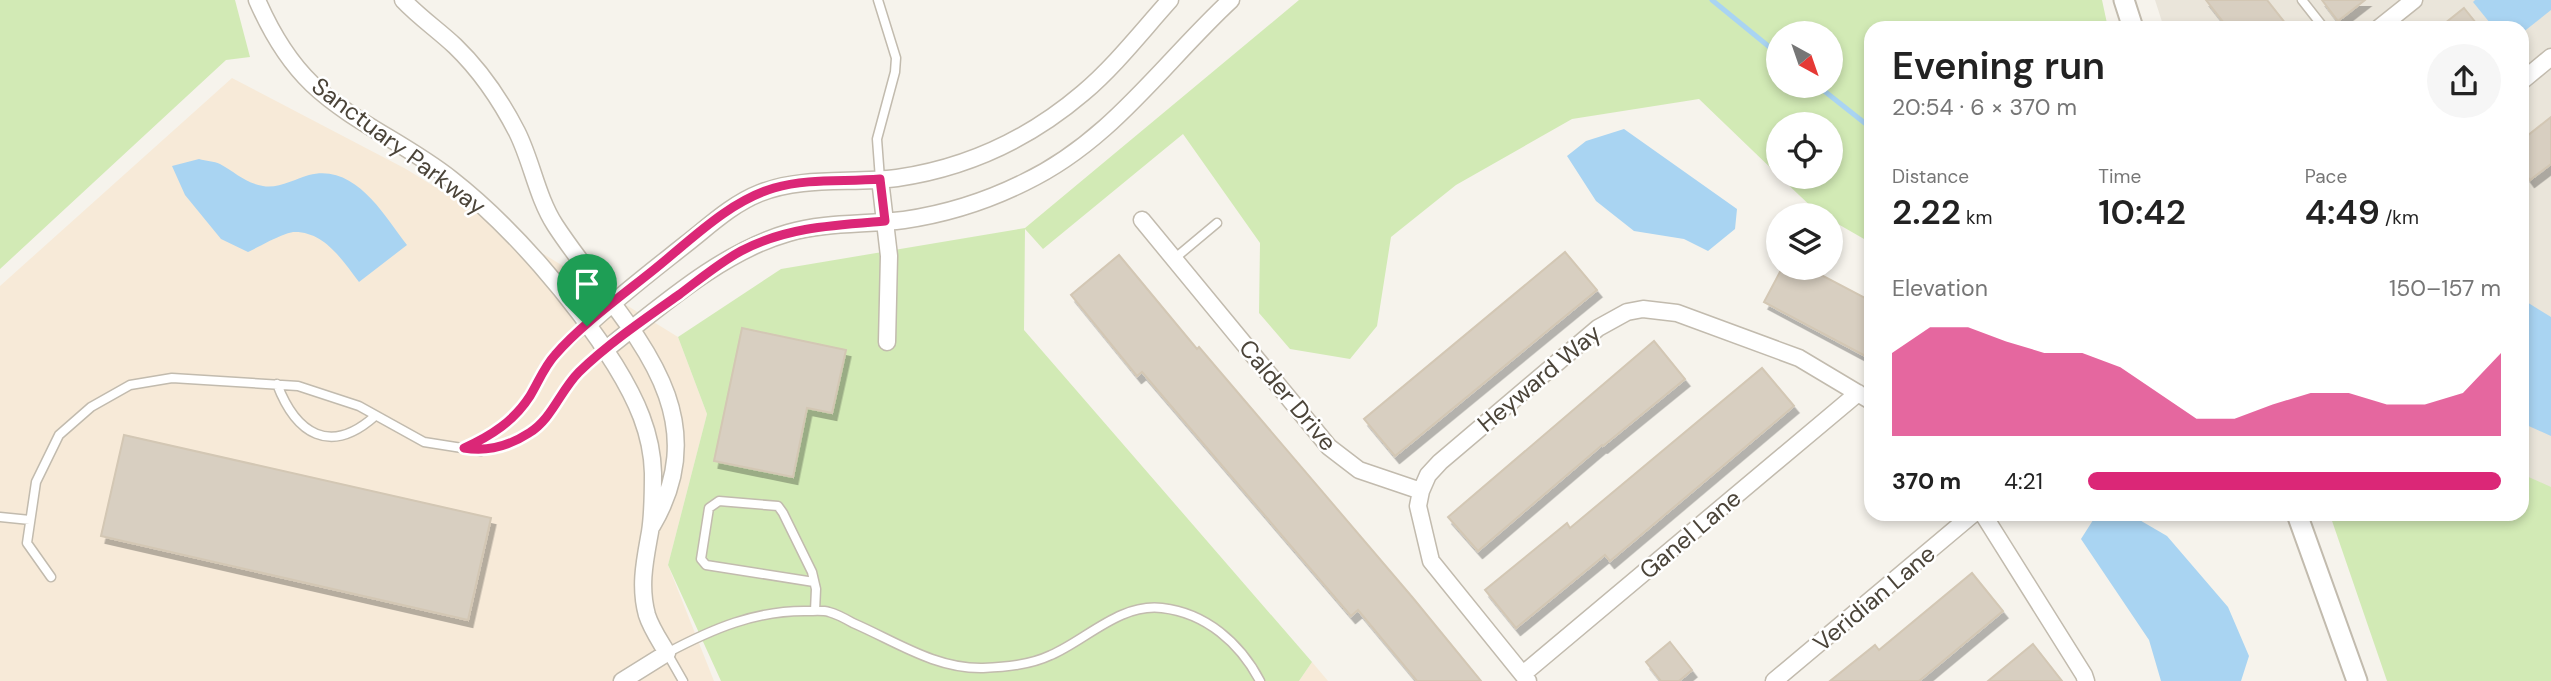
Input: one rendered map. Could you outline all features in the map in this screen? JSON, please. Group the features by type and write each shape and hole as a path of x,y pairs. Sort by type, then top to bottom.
{"street":[{"name":"Sanctuary Parkway","path":"257,0 280,45 312,84 342,107 426,160 473,196 523,248 605,350 635,399 645,424 653,472 651,528"},
{"path":"403,0 456,47 494,93 517,132 553,221 575,255 632,329 655,364 666,388 674,427 674,466 663,508 651,528 642,582 648,618 667,653 622,681"},
{"path":"587,326 612,302 729,211 756,194 797,183 880,179 932,171 999,149 1028,133 1084,92 1170,0"},
{"path":"605,350 730,257 758,243 808,228 940,213 1024,183 1067,158 1108,127 1231,0"},
{"path":"2124,0 2131,21"},
{"path":"2388,21 2414,0"},
{"path":"2529,75 2551,57"},
{"path":"880,179 889,256 887,342"},
{"name":"Calder Drive","path":"1142,220 1329,447 1359,470 1421,491"},
{"name":"Heyward Way","path":"1421,491 1428,475 1451,453 1598,328 1627,312 1643,309 1677,313 1773,347 1799,358 1864,397"},
{"name":"Ganel Lane","path":"1525,678 1864,397"},
{"path":"1421,491 1418,506 1431,561 1525,678"},
{"name":"Veridian Lane","path":"1774,681 1965,521"},
{"path":"1988,521 2085,681"},
{"path":"2300,521 2357,681"}],"lane":[{"path":"878,0 897,58 877,139 880,179"},
{"path":"2302,0 2318,21"},
{"path":"1174,259 1217,223"},
{"path":"464,448 494,432 520,410 553,356 587,326"},
{"path":"51,577 27,543 36,482 59,435 91,407 130,385 172,378 298,386 359,406 424,442 481,451 531,433 551,412 572,379 605,350"},
{"path":"277,384 285,406 299,424 313,433 334,438 365,425 374,416"},
{"path":"814,582 706,565 701,559 709,508 719,501 778,506 814,582 815,611"},
{"path":"0,517 30,520"},
{"path":"683,681 667,653 716,628 784,611 829,612 909,651 942,663 980,668 1022,664 1048,657 1130,612 1161,607 1191,615 1218,629 1244,656 1260,681"}],"shaded area":[{"path":"2155,0 2551,0 2551,508 2529,501 2529,21 2162,21"},
{"path":"232,78 406,169 678,337 707,414 668,565 714,681 0,681 0,286"},
{"path":"1312,662 1328,681 1299,681"}],"green space":[{"path":"0,0 235,0 250,57 226,60 0,269"},
{"path":"1299,0 2102,0 2106,21 1864,21 1864,239 1843,227 1843,203 1807,203 1793,189 1843,189 1843,112 1766,112 1766,163 1699,99 1572,119 1456,185 1391,237 1377,326 1350,359 1290,349 1259,313 1260,243 1183,134 1043,249 1025,229 1024,330 1312,662 1299,681 721,681 668,565 707,414 678,337 781,269 1025,228"},
{"path":"2529,477 2551,487 2551,681 2387,681 2332,521 2529,521"}],"water":[{"path":"2551,0 2551,10 2529,27 2529,21 2488,21 2473,2"},
{"path":"1624,129 1737,209 1735,229 1708,251 1684,239 1634,231 1596,201 1567,156 1586,141"},
{"path":"199,159 218,163 245,180 269,187 309,175 325,173 340,177 367,194 407,245 359,282 332,249 306,233 285,234 248,252 221,239 185,195 172,166"},
{"path":"2529,303 2551,317 2551,436 2529,426"},
{"path":"2092,521 2141,521 2167,536 2228,607 2249,656 2241,681 2161,681 2149,640 2081,539"}],"building":[{"path":"2206,0 2267,0 2284,21 2222,21"},
{"path":"2322,0 2365,0 2338,21"},
{"path":"2464,8 2474,21 2448,21"},
{"path":"2551,117 2551,164 2530,180 2529,179 2529,134"},
{"path":"1565,252 1597,290 1395,456 1364,419"},
{"path":"1119,255 1481,681 1417,681 1358,610 1351,616 1142,372 1137,376 1071,295"},
{"path":"1776,280 1831,280 1864,297 1864,355 1764,302"},
{"path":"742,328 846,350 832,413 807,408 793,477 714,461"},
{"path":"1654,341 1685,379 1602,445 1478,551 1448,517"},
{"path":"1762,368 1794,406 1610,561 1605,555 1516,628 1485,590 1567,523 1570,528"},
{"path":"124,435 491,518 468,620 101,536"},
{"path":"1972,573 2003,611 1919,681 1830,681 1875,645 1879,650"},
{"path":"1670,642 1692,670 1679,681 1661,681 1646,662"},
{"path":"2033,644 2062,681 1988,681"}],"waterway":[{"path":"1712,0 1766,44"},
{"path":"1833,98 1864,122"}],"route":[{"path":"880,179 885,221 808,228 773,238 730,257 592,360 572,379 551,412 531,433 515,441 481,451 464,448 507,423 531,395 553,356 587,326 612,302 729,211 756,194 797,183 880,179"}]}
